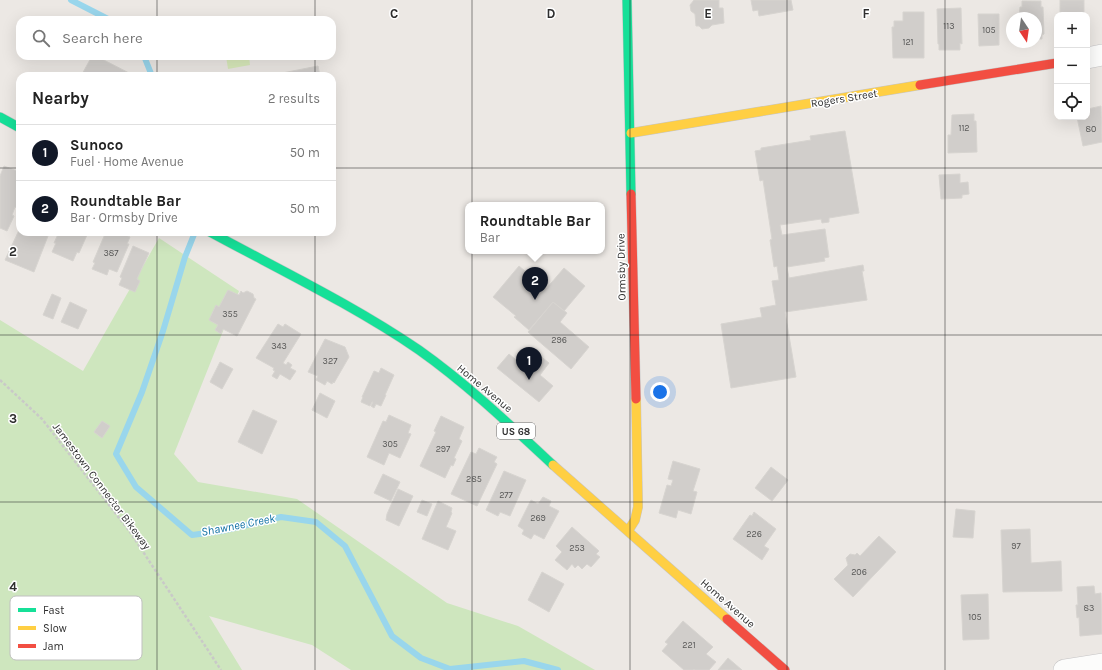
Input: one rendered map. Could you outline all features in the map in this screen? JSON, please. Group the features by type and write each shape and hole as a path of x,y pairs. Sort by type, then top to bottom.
{"street":[{"name":"Ormsby Drive","path":"627,0 638,506 637,514 628,531"},
{"path":"1090,58 1102,56"},
{"name":"Rogers Street","path":"630,132 1054,63"},
{"path":"0,117 16,126"},
{"name":"Home Avenue","path":"217,236 364,316 396,335 445,370 482,399 574,484 785,670"},
{"path":"1064,670 1102,664"}],"path":[{"name":"Jamestown Connector Bikeway","path":"0,380 42,419 130,532 221,670"}],"green space":[{"path":"227,60 249,60 250,65 228,69"},
{"path":"159,238 239,291 174,454 198,482 297,499 447,603 518,626 595,670 351,670 312,645 209,616 242,670 0,670 0,320 83,371"}],"building":[{"path":"694,0 719,0 719,8 723,8 724,23 712,25 709,28 702,29 699,26 696,26 695,14 691,11 690,5"},
{"path":"751,0 791,0 793,10 759,16 758,10 753,11"},
{"path":"1060,0 1084,0 1084,12 1060,12"},
{"path":"1022,1 1041,1 1041,7 1043,7 1044,34 1042,35 1042,12 1020,12 1020,7 1022,7"},
{"path":"961,8 962,44 960,43 960,50 939,50 937,9"},
{"path":"903,12 924,12 924,58 893,58 892,27 894,27 894,21 903,21"},
{"path":"978,14 999,14 999,45 979,46"},
{"path":"90,60 104,60 127,72 83,72"},
{"path":"318,66 319,72 287,72"},
{"path":"1101,106 1102,142 1083,146 1078,120 1090,120 1090,109"},
{"path":"974,114 974,121 976,121 977,152 948,153 948,135 951,135 952,115"},
{"path":"845,131 859,213 829,218 829,222 822,223 821,219 780,225 782,235 825,229 829,257 824,258 825,261 787,267 789,278 863,265 864,271 862,271 867,300 785,312 796,377 731,388 721,324 762,317 760,308 776,305 772,281 779,280 777,266 774,267 770,240 772,239 763,180 760,181 755,151 761,150 761,148 811,140 810,136"},
{"path":"4,166 16,170 16,208 7,231 0,228 0,176"},
{"path":"960,174 960,183 968,182 969,194 962,195 962,198 941,199 939,175"},
{"path":"16,236 48,236 34,272 5,260"},
{"path":"57,236 87,236 79,253 77,252 73,261 52,252 56,243 54,243"},
{"path":"104,236 130,237 127,244 129,244 117,272 109,269 107,275 92,269 95,263 93,262"},
{"path":"133,246 149,253 137,279 140,281 135,292 119,285 122,278 120,277"},
{"path":"519,266 546,289 564,268 585,286 564,311 553,302 529,330 514,317 516,316 493,297"},
{"path":"228,290 239,295 241,291 243,293 247,291 253,294 254,298 256,299 237,336 223,329 221,334 215,330 218,325 209,320 216,305 219,307"},
{"path":"52,294 61,298 53,319 43,315"},
{"path":"70,302 87,310 78,329 61,322"},
{"path":"553,302 567,313 560,322 589,347 571,369 528,332"},
{"path":"278,324 283,327 285,324 301,334 283,363 286,365 288,362 292,365 290,368 296,371 290,380 280,374 277,379 272,376 275,371 273,370 274,368 256,358"},
{"path":"325,339 345,347 349,357 334,383 333,382 332,384 327,381 325,385 316,380 318,376 308,372"},
{"path":"509,354 526,368 538,354 549,363 540,375 553,386 539,402 497,368"},
{"path":"220,362 233,369 222,389 210,382"},
{"path":"381,368 394,375 381,406 376,404 374,408 371,406 373,402 370,406 361,402 374,371 379,373"},
{"path":"320,393 335,401 327,418 312,410"},
{"path":"253,410 277,421 262,454 238,442"},
{"path":"389,415 411,425 408,433 411,434 400,458 389,453 384,465 367,457 383,421 386,422"},
{"path":"441,416 464,427 459,439 462,441 454,458 456,459 453,466 451,465 445,478 420,466 436,432 434,431"},
{"path":"102,421 110,426 102,438 94,432"},
{"path":"479,448 497,457 494,462 497,464 477,506 451,494 471,452 476,454"},
{"path":"673,461 700,469 693,491 697,492 691,514 678,510 676,518 659,513 667,485 671,486 673,480 668,479"},
{"path":"771,467 788,480 772,501 755,488"},
{"path":"504,471 526,480 510,516 500,512 498,516 486,510"},
{"path":"383,474 400,482 391,501 374,493"},
{"path":"398,489 413,496 399,526 386,520 387,514"},
{"path":"543,497 551,501 549,506 559,511 544,539 534,534 531,539 522,534 524,530 518,526 531,500 538,504"},
{"path":"422,500 432,504 427,516 417,512"},
{"path":"438,501 452,508 452,513 446,527 456,531 448,550 422,539"},
{"path":"956,509 975,511 973,538 953,537"},
{"path":"754,512 776,529 764,546 769,549 762,560 733,539 750,515 752,516"},
{"path":"572,527 599,551 596,554 600,557 591,567 587,564 582,569 578,565 575,568 572,564 567,570 555,560 562,552 556,546"},
{"path":"1030,529 1031,563 1061,561 1062,591 1003,592 1001,530"},
{"path":"879,536 896,552 853,597 834,579 848,565 846,558 850,554 855,555 857,553 860,556"},
{"path":"542,572 564,584 549,612 528,600"},
{"path":"1094,586 1095,594 1101,593 1102,634 1080,636 1079,617 1077,618 1076,605 1078,605 1077,587"},
{"path":"988,594 989,639 963,640 961,595"},
{"path":"683,621 713,647 706,654 716,662 709,670 684,670 662,651 668,644 665,642"},
{"path":"728,658 742,670 718,670"}],"waterway":[{"name":"Shawnee Creek","path":"71,0 102,16"},
{"name":"Shawnee Creek","path":"146,60 150,72"},
{"name":"Shawnee Creek","path":"193,236 185,257 163,331 142,392 116,454 136,487 192,535 222,531 281,517 316,522 345,546 392,636 421,658 450,669 524,661 558,670"}],"traffic: fast":[{"path":"627,0 631,194"},
{"path":"0,117 16,126"},
{"path":"218,236 316,288 419,350 471,391 553,465"}],"traffic: slow":[{"path":"631,133 920,85"},
{"path":"628,531 635,520 638,507 636,399"},
{"path":"553,465 727,619"}],"traffic: jam":[{"path":"920,85 1054,63"},
{"path":"631,194 636,399"},
{"path":"727,619 785,670"}],"place":[{"name":"Roundtable Bar","path":"535,300"},
{"name":"Sunoco","path":"529,380"}]}
